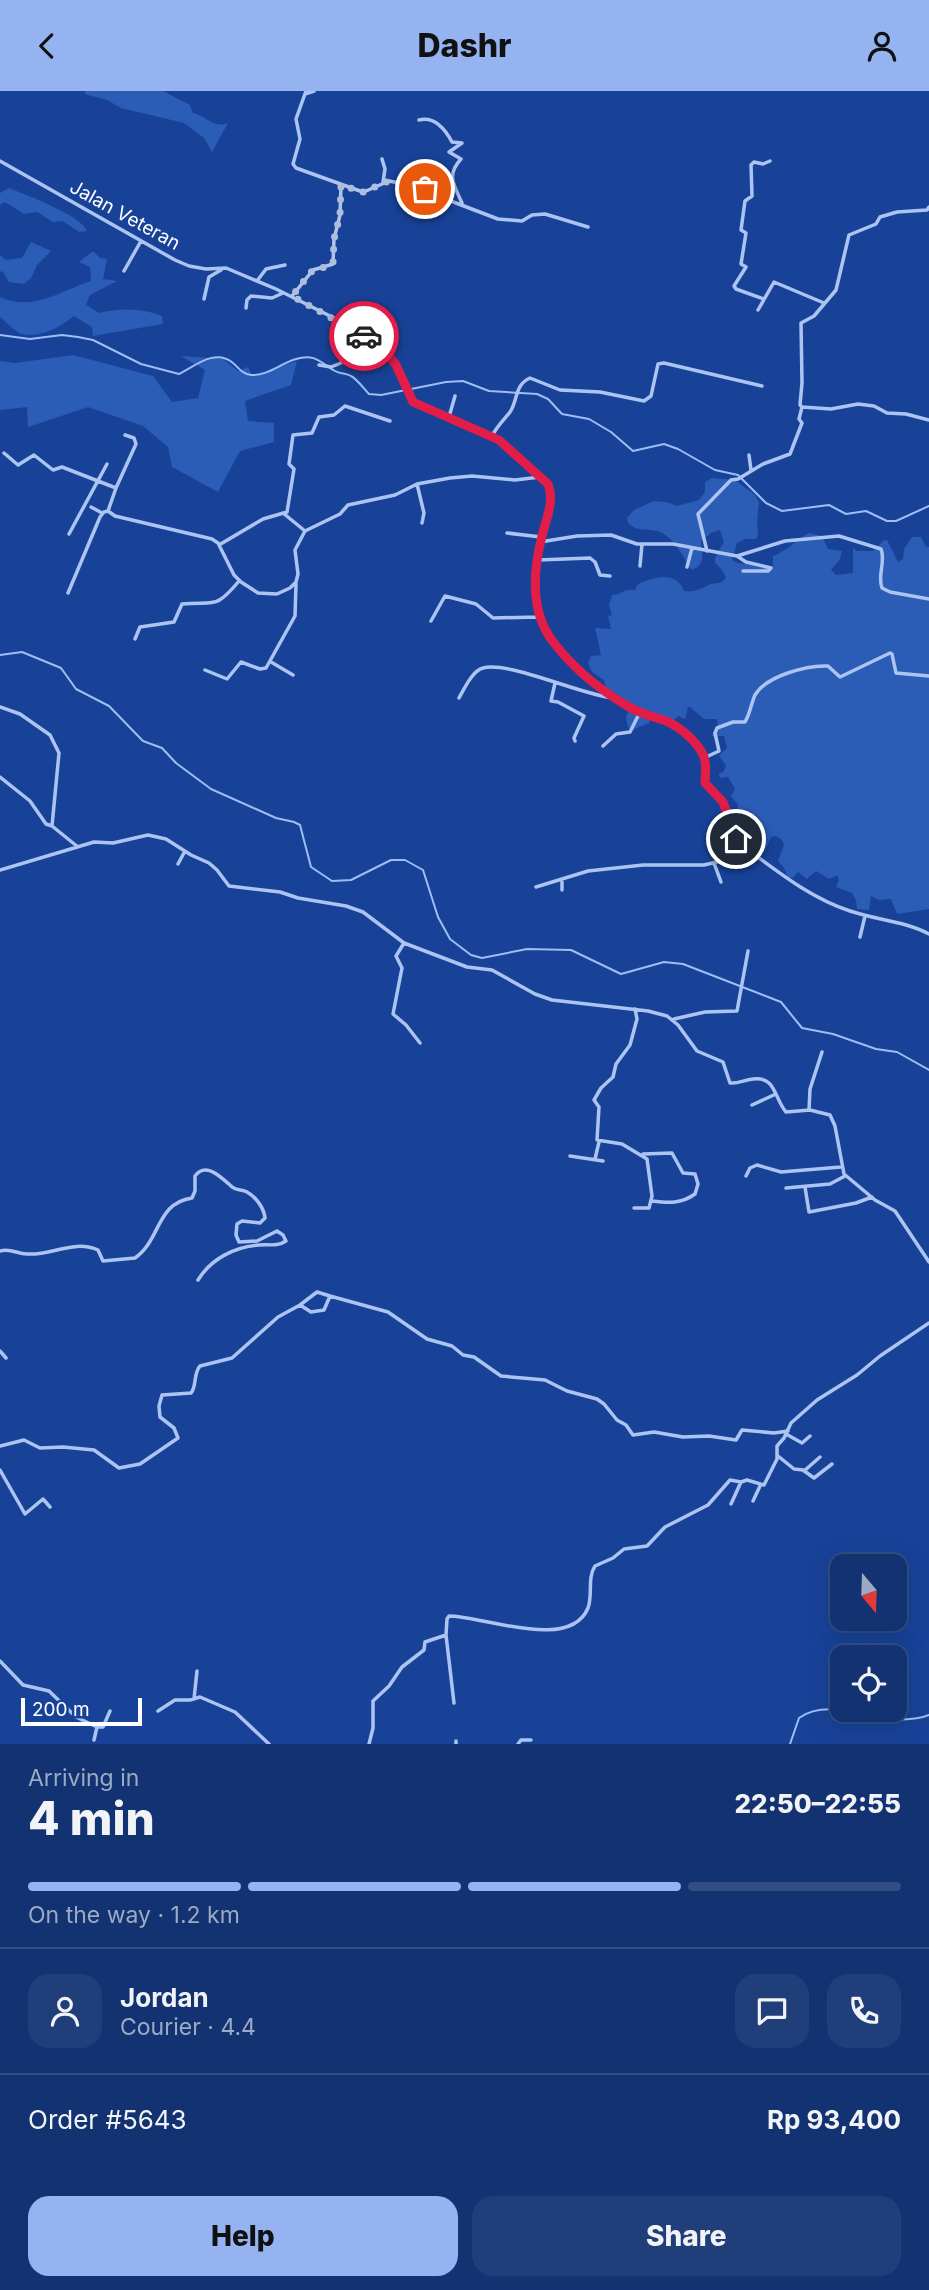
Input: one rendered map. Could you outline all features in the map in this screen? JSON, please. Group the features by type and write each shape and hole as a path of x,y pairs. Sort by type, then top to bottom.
{"street":[{"path":"314,91 305,92 296,119 300,139 293,166 363,192 389,181 421,187 498,219 522,221 532,215 545,214 588,227"},
{"path":"419,120 426,119 441,126 452,142 462,143 449,152 461,159 454,166 452,176 462,203"},
{"path":"382,159 385,169 383,182"},
{"path":"764,299 734,286 746,267 741,264 746,233 741,230 745,201 752,196 751,165 754,162 763,164 770,161"},
{"name":"Jalan Veteran","path":"0,162 189,266 226,268 292,296 346,324 387,353 396,365 413,402 492,436 542,476"},
{"path":"292,296 311,272 333,264 341,185"},
{"path":"707,551 698,514 731,479 738,479 792,451 802,423 799,419 802,407 801,324 814,316 836,290 850,233 875,224 880,216 912,210 926,211 929,207"},
{"path":"124,271 141,241"},
{"path":"257,281 266,269 285,265"},
{"path":"204,299 209,277 226,268"},
{"path":"758,310 775,282 824,303"},
{"path":"246,308 247,300 251,296 272,298 283,293"},
{"path":"319,365 331,367 341,363 346,324"},
{"path":"492,436 496,427 512,409 513,399 523,382 530,378 560,390 600,392 643,401 651,396 658,364 664,362 762,386"},
{"path":"449,417 455,396"},
{"path":"802,407 831,409 858,404 874,406 887,413 906,414 929,420"},
{"path":"219,545 263,519 288,509 293,468 289,464 293,435 312,433 319,417 334,415 345,406 390,421"},
{"path":"108,512 136,444 134,439 125,435"},
{"path":"4,453 18,465 34,455 54,471 62,467 116,488"},
{"path":"749,455 751,470"},
{"path":"69,534 107,464"},
{"path":"205,670 227,679 240,661 264,670 296,613 298,574 294,552 305,530 340,514 348,505 395,495 416,484 472,476 501,480 542,476 550,488 551,497 538,560 536,600 538,617 553,642 600,689 640,712 676,727 699,748 704,758 705,783 723,802 736,839 743,846 807,892 848,911 913,927 929,934"},
{"path":"416,484 424,513 422,523"},
{"path":"91,507 102,513 108,512 115,516 208,537 219,545 239,581 258,593 273,595 290,588 296,582"},
{"path":"68,593 102,513"},
{"path":"283,513 305,530"},
{"path":"507,533 541,540 611,535 642,544 673,544 737,556 746,562 771,568 768,571 743,571"},
{"path":"737,556 785,541 843,537 881,549 884,558 880,582 882,588 929,599"},
{"path":"640,566 642,544"},
{"path":"687,567 692,548"},
{"path":"538,560 590,558 595,562 600,575 610,576"},
{"path":"135,639 140,627 171,624 176,620 182,604 215,603 239,581"},
{"path":"431,621 445,596 476,604 493,618 538,617"},
{"path":"704,758 719,751 715,733 717,728 733,722 745,722 759,689 800,669 828,666 840,677 891,653 896,673 929,676"},
{"path":"271,661 293,675"},
{"path":"459,698 477,671 483,668 513,671 595,695 615,698"},
{"path":"555,683 551,701 584,715 573,738 575,741"},
{"path":"0,707 20,714 50,735 59,753 52,826"},
{"path":"603,746 615,734 630,732 640,712"},
{"path":"0,777 30,801 46,824 78,847"},
{"path":"0,870 94,842 113,843 143,835 166,839 213,867 229,886 280,891 299,898 346,906 367,914 404,943 467,967 492,970 535,994 552,1000 635,1009 673,1019 705,1011 736,1013 748,951"},
{"path":"536,887 587,871 629,866 697,866 714,863 743,846"},
{"path":"178,864 185,851"},
{"path":"714,863 721,882"},
{"path":"562,879 562,890"},
{"path":"860,937 865,916"},
{"path":"404,943 397,954 402,968 393,1014 420,1043"},
{"path":"595,1159 599,1142 596,1137 599,1107 595,1104 595,1098 613,1077 616,1064 631,1045 637,1019 635,1009"},
{"path":"673,1019 697,1051 723,1062 730,1083 766,1079 771,1083 786,1112 809,1111 827,1113 832,1117 845,1176 895,1211 929,1262"},
{"path":"809,1111 810,1089 821,1052"},
{"path":"751,1105 776,1094"},
{"path":"599,1142 622,1144 643,1154 672,1153 683,1173 695,1174 698,1184 695,1194 682,1201 652,1201"},
{"path":"634,1208 647,1209 652,1201 648,1162 643,1154"},
{"path":"570,1156 603,1161"},
{"path":"746,1177 750,1168 757,1165 781,1172 841,1167"},
{"path":"0,1251 9,1249 32,1254 84,1245 98,1250 103,1261 135,1258 152,1240 166,1210 182,1199 192,1198 195,1176 197,1172 205,1170 222,1176 235,1189 248,1192 264,1209 265,1218 260,1223 242,1221 237,1224 236,1235 239,1242 257,1241 277,1231 286,1241 225,1254 212,1261 198,1280"},
{"path":"786,1188 830,1184 845,1176"},
{"path":"805,1187 809,1212 856,1203 872,1196"},
{"path":"0,1447 24,1440 40,1448 90,1449 119,1468 139,1464 178,1438 174,1428 160,1417 162,1395 193,1392 198,1368 232,1358 278,1317 317,1292 388,1312 427,1339 449,1344 501,1376 545,1380 567,1391 597,1399 604,1403 633,1435 654,1432 683,1437 709,1436 736,1440 742,1430 787,1433 802,1443 810,1436"},
{"path":"300,1305 311,1312 319,1312 326,1308 330,1296"},
{"path":"753,1501 760,1486 768,1481 778,1456 776,1448 791,1423 820,1398 929,1323"},
{"path":"0,1351 6,1359"},
{"path":"778,1456 794,1469 804,1471 812,1478 816,1478 832,1464"},
{"path":"804,1471 821,1457"},
{"path":"0,1470 25,1514 43,1499 50,1507"},
{"path":"454,1703 446,1635 447,1619 453,1616 522,1628 565,1629 588,1610 595,1566 613,1558 624,1549 647,1546 665,1527 702,1509 730,1480 747,1480 760,1486"},
{"path":"731,1504 741,1482"},
{"path":"369,1744 373,1701 389,1686 402,1667 424,1650 426,1641 446,1635"},
{"path":"0,1661 18,1682 49,1691 76,1717 97,1727 103,1727 110,1711"},
{"path":"194,1699 197,1671"},
{"path":"158,1711 174,1700 200,1697 235,1711 269,1744"},
{"path":"94,1740 97,1727"},
{"path":"518,1744 521,1740 531,1740"}],"shaded area":[{"path":"85,91 163,91 190,105 193,113 213,123 228,123 212,152 204,138 184,123 121,108 107,100 85,94"},
{"path":"9,188 64,212 87,231 79,232 63,221 53,222 37,212 24,214 5,202 0,205 0,193"},
{"path":"31,242 51,251 24,284 9,282 0,271 0,255 6,260 22,258"},
{"path":"93,251 100,258 107,259 103,279 117,281 90,295 86,305 99,313 115,310 147,311 162,316 163,324 93,336 92,327 74,316 50,331 29,335 16,331 0,317 0,297 12,301 35,301 91,281 90,267 79,262"},
{"path":"73,355 153,376 172,402 198,398 205,370 181,356 223,359 238,371 248,367 252,375 297,361 291,385 245,401 248,421 274,423 274,442 240,451 218,492 172,467 168,447 143,426 88,407 28,427 27,407 0,410 0,361 15,363"},
{"path":"712,478 735,480 755,495 759,502 758,535 756,539 745,539 737,543 732,560 738,563 773,566 773,556 809,533 822,536 828,549 842,551 840,559 831,570 836,575 853,573 853,548 857,551 873,551 887,540 898,562 903,559 904,549 912,537 921,537 926,547 929,547 929,909 897,914 891,899 879,900 871,896 869,910 857,909 852,893 836,887 839,880 837,875 829,879 816,871 807,879 798,872 793,878 788,877 778,861 784,845 782,840 776,836 771,837 766,849 757,853 752,850 746,834 741,835 737,831 735,817 738,805 731,796 735,789 728,777 721,778 718,774 723,772 726,766 719,755 727,748 724,736 711,736 718,727 717,719 704,719 688,707 685,719 678,716 673,721 652,712 649,723 632,730 628,727 626,717 632,704 606,688 604,680 592,672 588,663 591,656 601,655 595,628 611,629 608,616 612,615 609,605 612,595 635,590 638,584 657,578 676,580 684,591 690,591 720,583 726,578 715,561 724,542 720,530 701,541 700,565 692,570 666,535 636,528 628,523 627,518 634,510 654,501 677,506 699,500 705,492 705,482"}],"waterway":[{"path":"0,335 30,339 62,335 93,340 141,364 179,374 198,363 219,357 251,375 308,357 351,376 369,394 381,395 463,381 489,391 537,394 548,399 562,414 589,419 611,432 633,451 664,444 715,470 738,475 766,503 782,511 829,505 846,514 866,511 887,521 896,521 929,506"},
{"path":"0,655 22,652 61,668 76,689 109,706 143,741 162,748 176,763 211,789 276,818 300,825 311,867 332,881 351,880 391,860 405,860 423,870 438,917 450,939 471,955 482,958 527,949 571,950 621,974 664,962 683,964 781,1002 802,1028 833,1034 876,1049 897,1052 929,1070"},
{"path":"790,1744 799,1718 813,1711 828,1709 895,1719 929,1715"}],"way so far":[{"path":"364,336 292,296 311,272 333,264 333,243 340,215 341,185 363,192 389,181 425,189"}],"route":[{"path":"364,336 387,353 396,365 413,402 499,440 548,484 551,497 540,542 537,576 536,600 541,622 553,642 600,689 634,709 669,722 702,751 706,770 705,783 723,802 736,839"}]}
